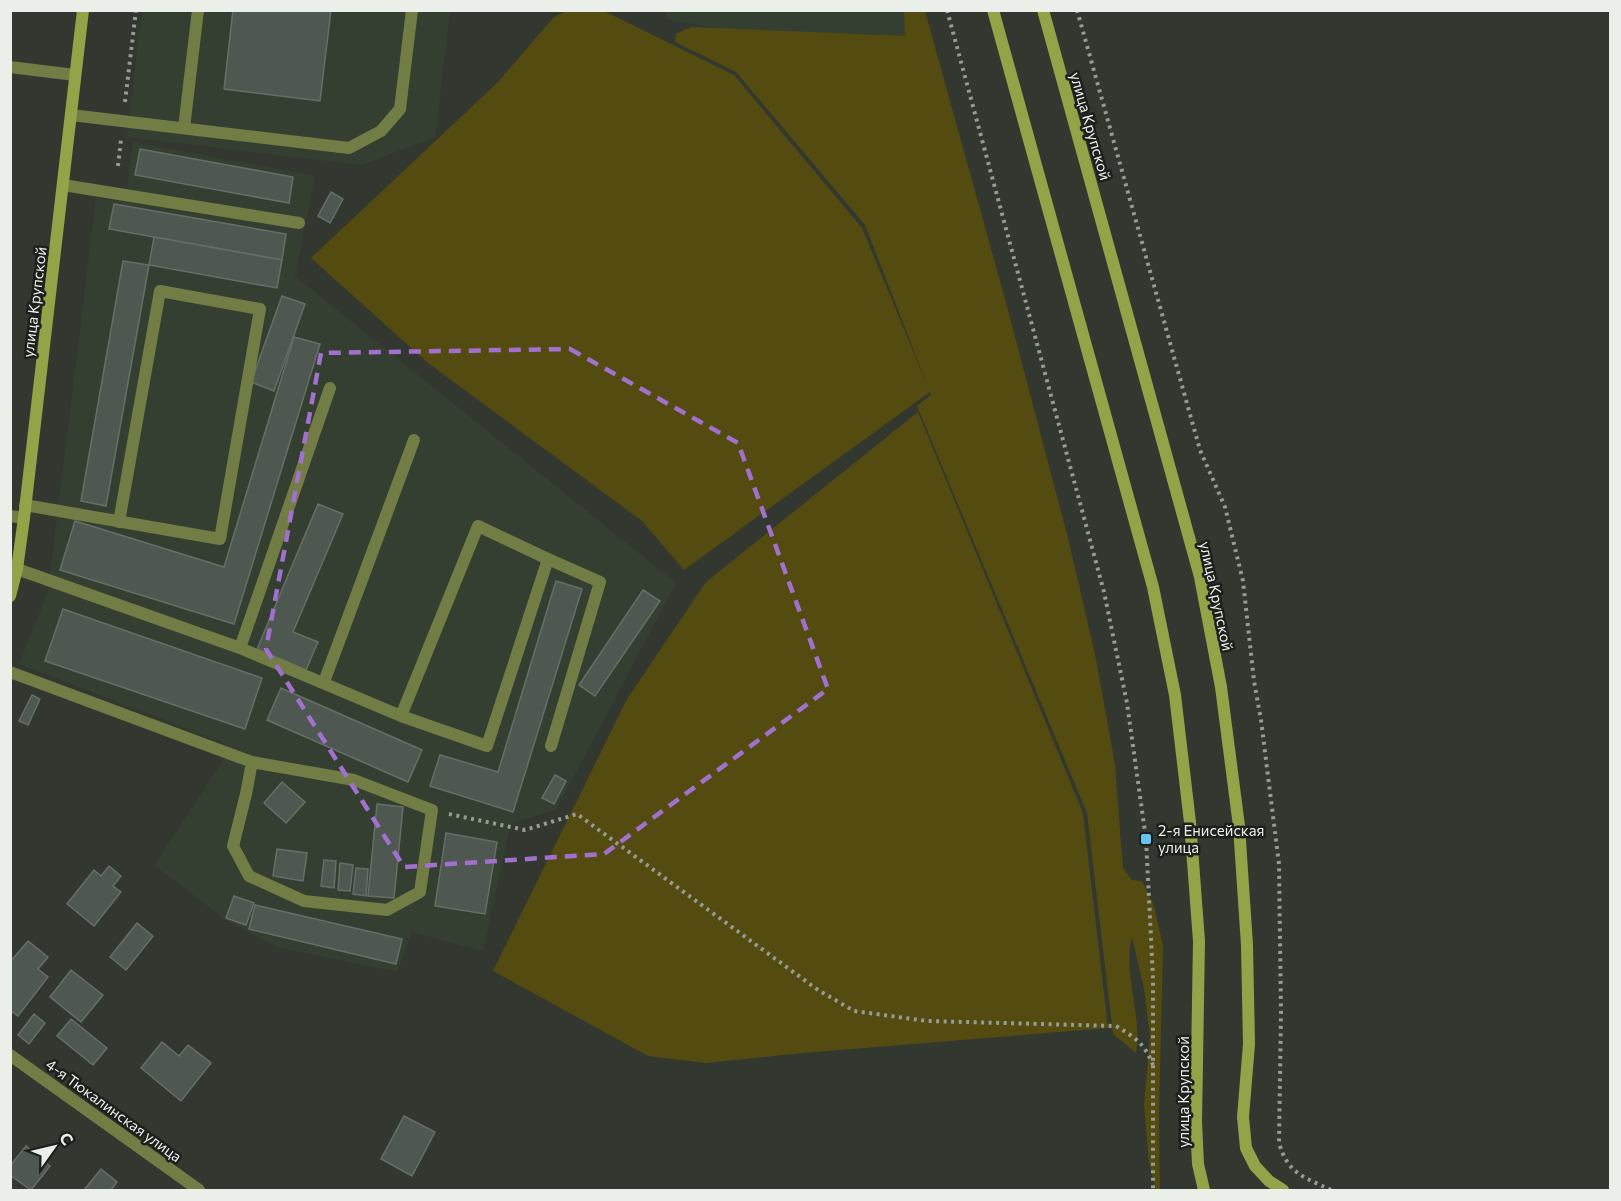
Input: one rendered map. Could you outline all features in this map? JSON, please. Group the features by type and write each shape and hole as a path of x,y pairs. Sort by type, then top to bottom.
{"main road":[{"name":"улица Крупской","path":"10,596 17,569 24,518 83,10"},
{"name":"улица Крупской","path":"993,10 1153,587 1175,695 1190,822 1199,941 1196,1122 1198,1164 1204,1191"},
{"name":"улица Крупской","path":"1043,10 1200,577 1221,687 1239,826 1247,945 1248,1044 1242,1117 1246,1148 1255,1166 1269,1181 1283,1191"}],"street":[{"path":"184,128 198,10"},
{"path":"71,115 350,148 381,131 400,109 412,10"},
{"path":"10,67 75,75"},
{"path":"63,185 299,223"},
{"path":"25,505 119,522 219,539 260,309 160,291 119,522"},
{"path":"240,648 330,388"},
{"path":"324,682 414,440"},
{"path":"10,516 24,518"},
{"path":"401,716 478,526 600,582 551,746"},
{"path":"17,569 240,648 401,716 487,746 548,559"},
{"path":"10,672 252,762 354,780 432,810 420,892 387,910 304,901 249,876 233,846 252,762"},
{"name":"4-я Тюкалинская улица","path":"10,1055 199,1191"}],"path":[{"path":"117,166 136,10"},
{"path":"947,10 1104,592 1127,703 1146,839 1153,978 1153,1191"},
{"path":"432,810 525,830 577,814 818,990 854,1011 927,1021 1116,1026 1135,1037 1146,1048 1154,1069"}],"highlighted area":[{"path":"570,349 738,443 828,689 604,854 404,867 266,649 321,353"}],"shaded area":[{"path":"665,10 915,11 916,62 665,19"},
{"path":"142,11 450,11 435,137 362,165 127,137"},
{"path":"567,11 604,11 734,75 862,228 928,387 865,225 736,72 675,42 676,34 691,27 905,36 904,11 925,11 1005,299 1069,542 1096,659 1115,765 1123,868 1132,880 1142,881 1154,906 1163,946 1159,1115 1160,1190 1156,1190 1149,1162 1144,1106 1150,1036 1144,989 1132,937 1129,965 1137,1024 1136,1053 1113,1034 1087,813 917,406 931,395 930,392 684,570 642,521 428,363 311,258 497,83 554,17"},
{"path":"133,142 315,176 295,276 676,583 556,810 511,823 483,951 412,932 397,972 277,947 226,920 154,865 221,764 227,744 19,664 48,592 96,198 126,201"},
{"path":"918,412 1083,813 1108,1028 706,1063 648,1056 493,971 627,699 706,582"}],"building":[{"path":"233,10 331,10 320,101 224,89"},
{"path":"140,149 293,177 289,203 135,175"},
{"path":"331,192 343,199 330,223 318,216"},
{"path":"114,204 286,234 282,260 109,229"},
{"path":"154,237 282,260 277,288 149,265"},
{"path":"123,261 149,265 106,506 81,501"},
{"path":"282,296 305,304 274,391 251,382"},
{"path":"294,337 320,344 234,624 60,570 75,521 224,567"},
{"path":"318,504 343,514 293,632 318,642 306,670 257,649"},
{"path":"556,581 582,589 513,812 430,786 440,755 498,772"},
{"path":"643,590 660,601 595,696 579,685"},
{"path":"63,609 262,678 245,729 45,661"},
{"path":"281,688 422,750 408,782 267,720"},
{"path":"32,695 40,699 28,725 19,721"},
{"path":"555,775 566,781 554,804 542,798"},
{"path":"282,782 305,802 286,823 264,803"},
{"path":"377,804 403,807 394,898 368,896"},
{"path":"446,833 497,842 485,914 435,906"},
{"path":"277,849 307,853 303,881 273,876"},
{"path":"324,860 336,861 334,888 321,886"},
{"path":"340,863 353,865 350,891 338,890"},
{"path":"109,866 121,876 113,886 121,892 94,926 67,904 94,870 101,876"},
{"path":"356,868 368,869 366,896 353,894"},
{"path":"234,896 254,903 246,925 226,918"},
{"path":"255,905 402,939 396,964 249,929"},
{"path":"137,923 153,936 126,970 110,957"},
{"path":"28,941 48,957 38,969 48,977 18,1016 10,1010 10,962"},
{"path":"71,970 103,995 81,1022 50,997"},
{"path":"34,1014 45,1023 29,1044 18,1035"},
{"path":"71,1019 107,1048 93,1065 57,1036"},
{"path":"162,1042 179,1056 188,1045 211,1063 181,1101 141,1068"},
{"path":"404,1116 435,1132 412,1176 381,1159"},
{"path":"26,1146 50,1166 31,1190 10,1175 10,1166"},
{"path":"101,1169 117,1182 111,1190 84,1190"}],"place":[{"name":"2-я Енисейская улица","path":"1146,839"}]}
